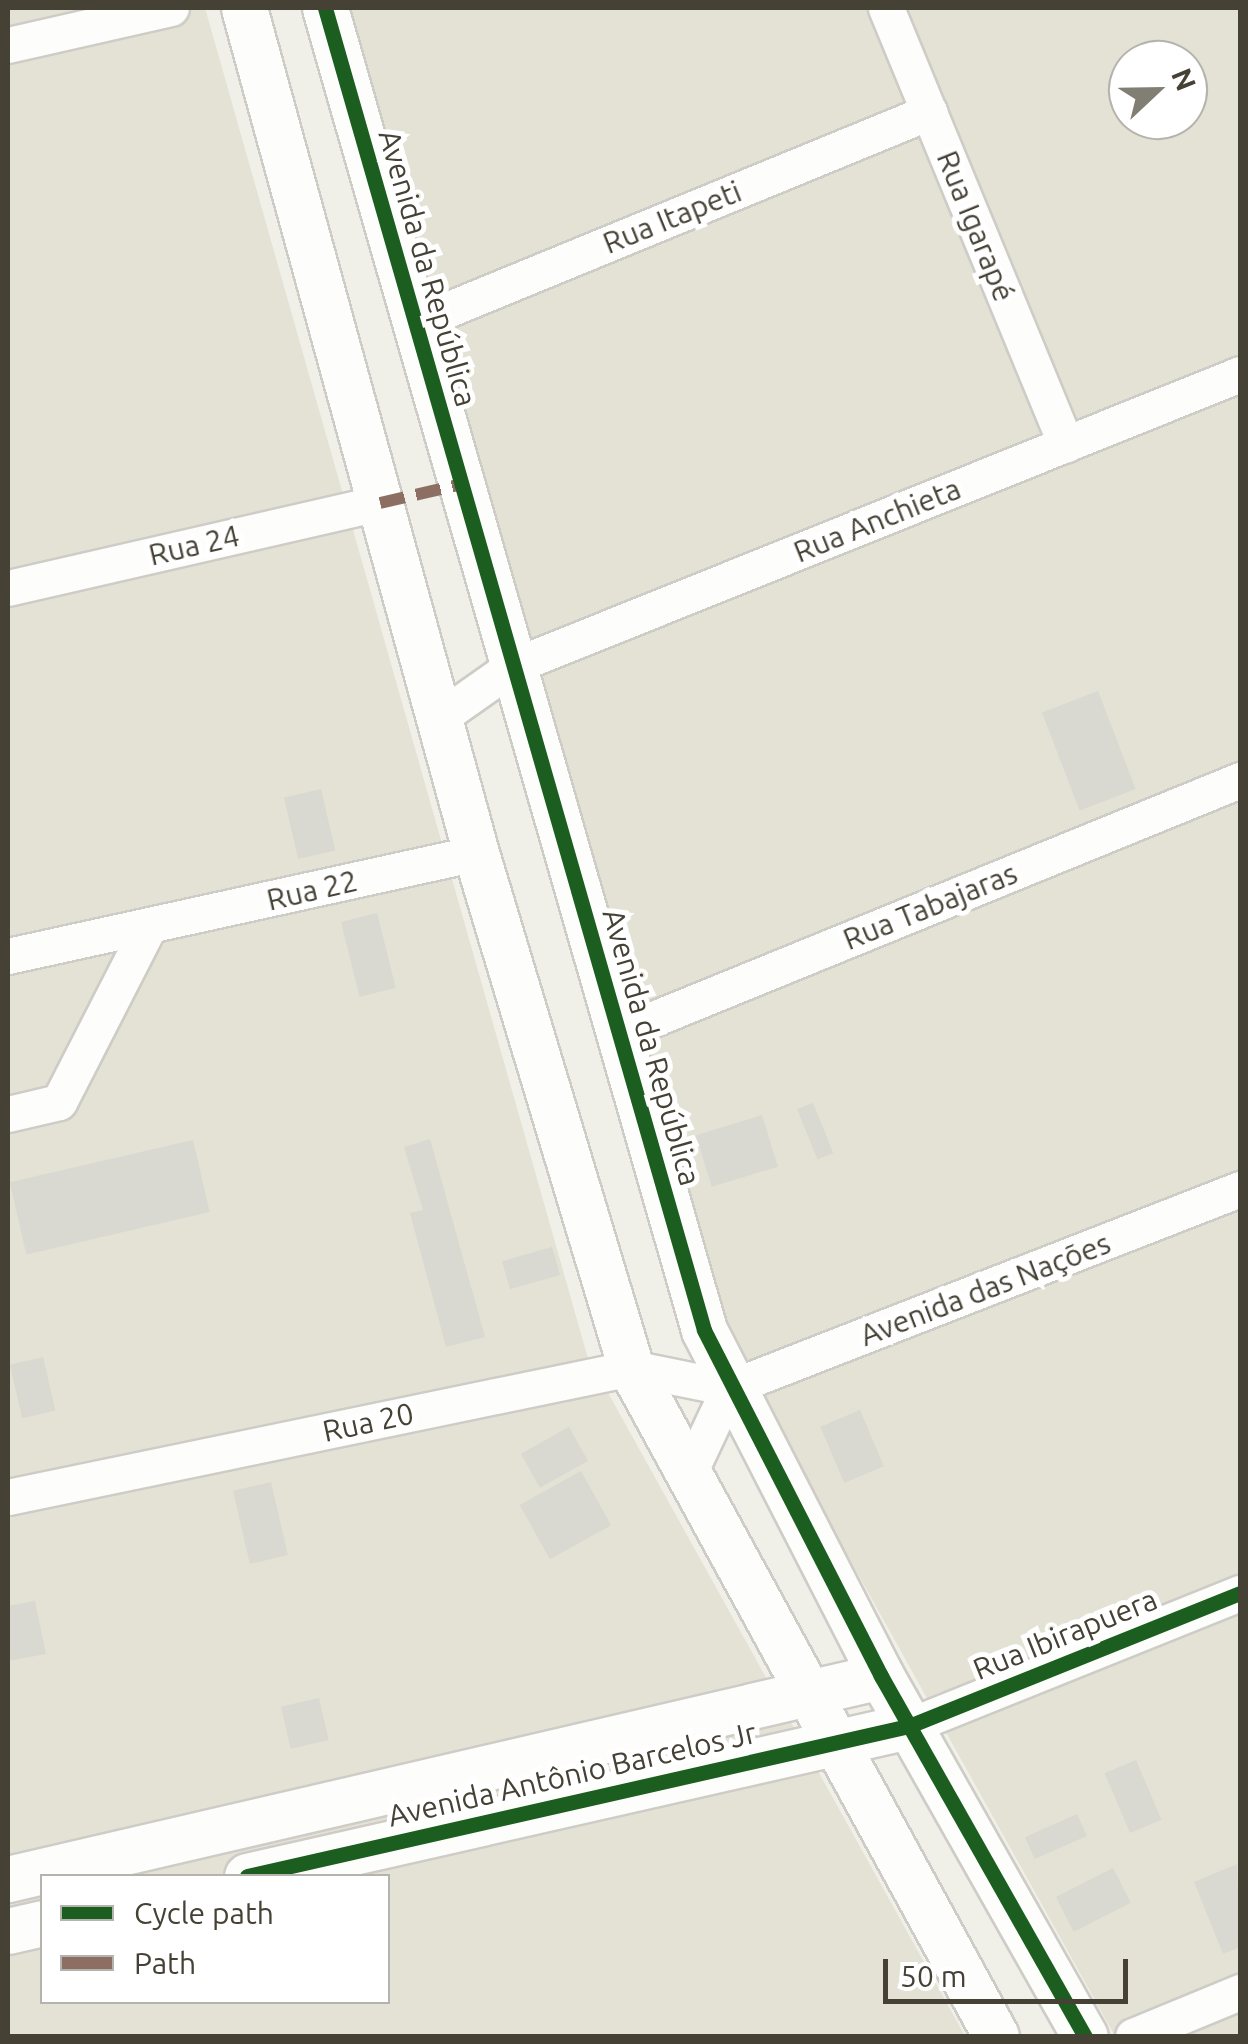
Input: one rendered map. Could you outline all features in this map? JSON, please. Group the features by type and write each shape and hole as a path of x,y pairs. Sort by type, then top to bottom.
{"street":[{"path":"8,45 172,8"},
{"path":"244,8 476,853 632,1368 804,1693 996,2036"},
{"name":"Avenida da República","path":"325,8 704,1330 729,1388 881,1676 1084,2036"},
{"name":"Rua Igarapé","path":"886,8 1066,444"},
{"name":"Rua Itapeti","path":"415,323 929,112"},
{"name":"Rua Anchieta","path":"439,718 514,666 1240,374"},
{"name":"Rua 24","path":"8,588 380,503"},
{"name":"Rua Tabajaras","path":"619,1032 1240,780"},
{"name":"Rua 22","path":"8,956 476,853"},
{"path":"8,1114 59,1102 148,926"},
{"name":"Avenida das Nações","path":"729,1388 1240,1189"},
{"name":"Rua 20","path":"8,1497 632,1368 729,1388"},
{"path":"688,1475 729,1388"},
{"name":"Rua Ibirapuera","path":"909,1726 1240,1593"},
{"name":"Avenida Antônio Barcelos Jr","path":"8,1879 881,1676"},
{"name":"Avenida Antônio Barcelos Jr","path":"256,1874 909,1726"},
{"path":"8,1931 40,1923"},
{"path":"1133,2036 1240,1992"}],"shaded area":[{"path":"8,8 205,8 587,1355 965,2036 8,2036"},
{"path":"348,8 1240,8 1240,2036 1115,2036 735,1353"}],"building":[{"path":"1098,691 1136,789 1080,811 1042,713"},
{"path":"321,789 335,850 298,859 284,798"},
{"path":"377,913 396,988 360,997 341,922"},
{"path":"813,1103 833,1153 817,1159 797,1109"},
{"path":"762,1115 778,1167 712,1187 696,1135"},
{"path":"430,1139 485,1337 446,1347 410,1213 423,1210 404,1147"},
{"path":"193,1140 210,1212 26,1254 10,1182"},
{"path":"552,1247 560,1275 510,1289 502,1261"},
{"path":"43,1357 55,1411 22,1418 10,1365"},
{"path":"860,1410 884,1466 844,1483 820,1427"},
{"path":"569,1427 588,1461 540,1488 521,1454"},
{"path":"581,1471 611,1525 550,1559 520,1505"},
{"path":"271,1482 288,1555 250,1564 233,1491"},
{"path":"35,1601 46,1654 8,1661 8,1606"},
{"path":"319,1698 329,1740 291,1749 281,1707"},
{"path":"1136,1760 1161,1820 1130,1833 1105,1773"},
{"path":"1077,1814 1087,1836 1035,1859 1025,1837"},
{"path":"1237,1864 1240,1947 1223,1954 1194,1882"},
{"path":"1113,1868 1131,1903 1074,1932 1056,1897"}],"marked path":[{"path":"380,503 462,484"}],"cycle path":[{"path":"325,8 704,1330 881,1676 1085,2036"},
{"path":"256,1874 909,1726 1240,1593"}]}
